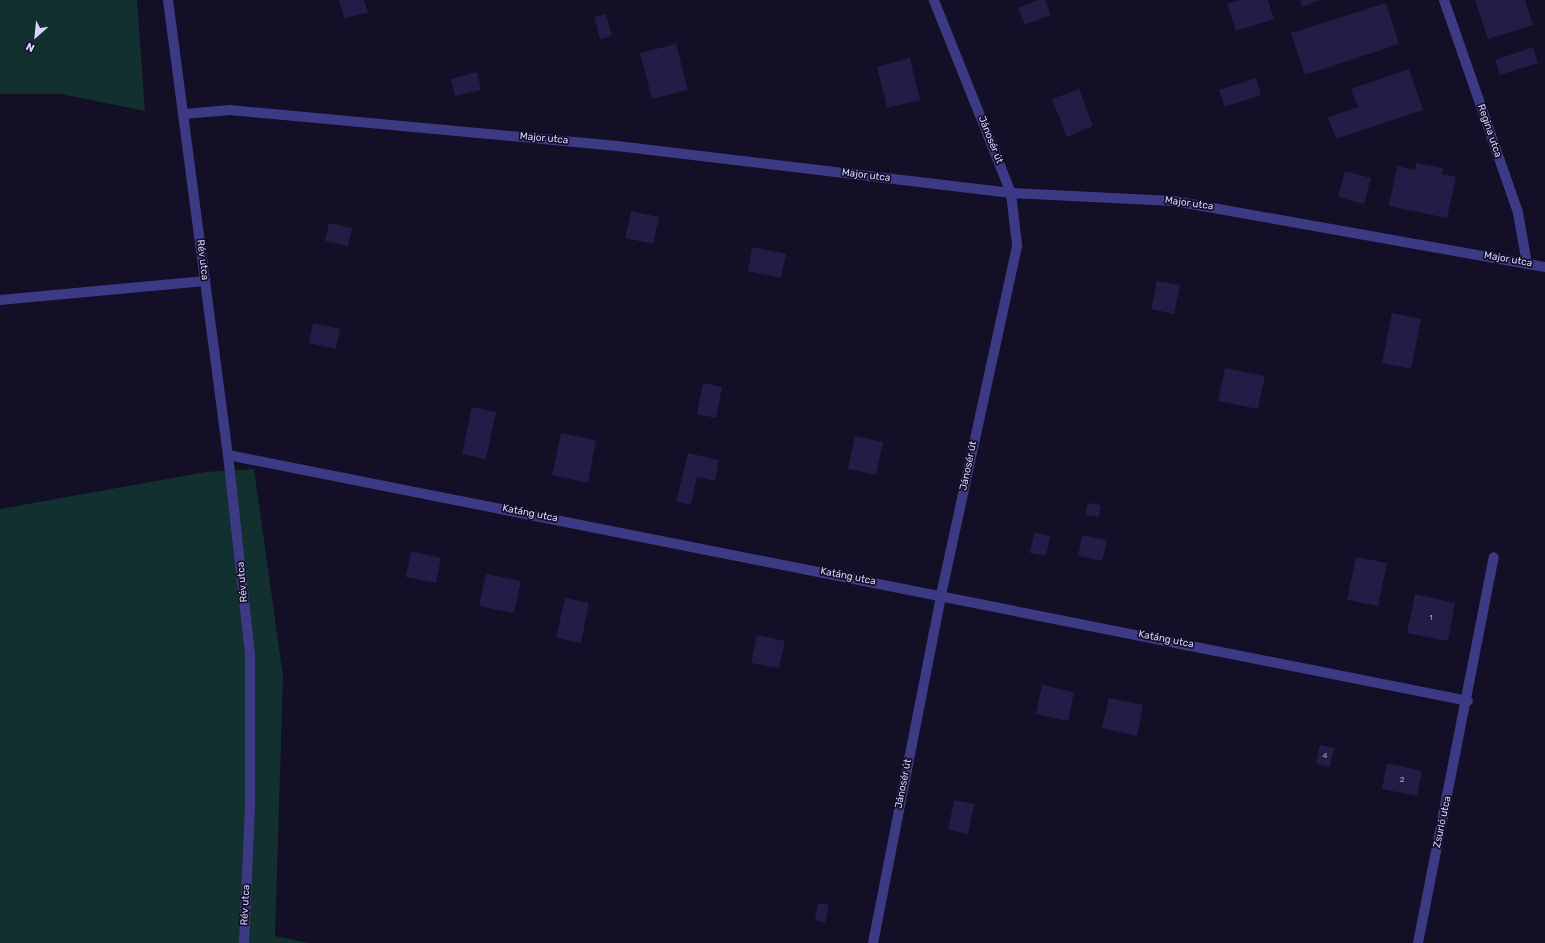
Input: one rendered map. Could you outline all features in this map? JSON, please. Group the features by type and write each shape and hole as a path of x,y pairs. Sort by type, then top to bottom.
{"street":[{"name":"Rév utca","path":"168,0 228,455 250,655 250,806 244,943"},
{"name":"Jánosér út","path":"873,943 941,595 1017,245 1011,193 934,0"},
{"name":"Regina utca","path":"1444,0 1518,213 1527,264"},
{"name":"Major utca","path":"184,114 230,110 617,146 1011,193 1174,201 1545,267"},
{"path":"0,300 205,281"},
{"name":"Katáng utca","path":"228,455 941,595 1468,701"},
{"name":"Zsurló utca","path":"1418,943 1468,701 1494,557"}],"green space":[{"path":"0,0 137,0 145,111 61,94 0,94"},
{"path":"254,469 283,676 275,936 309,943 0,943 0,509 206,472"}],"building":[{"path":"339,0 364,0 368,13 344,18"},
{"path":"1038,0 1045,0 1051,15 1025,25 1018,8"},
{"path":"1240,0 1268,0 1274,19 1236,31 1227,4"},
{"path":"1300,0 1321,0 1302,7"},
{"path":"1475,0 1525,0 1533,25 1488,39"},
{"path":"1386,3 1399,44 1305,75 1291,33"},
{"path":"606,14 612,36 600,39 594,17"},
{"path":"676,44 688,90 652,99 640,53"},
{"path":"1533,47 1538,63 1500,75 1495,60"},
{"path":"910,58 920,100 887,108 877,67"},
{"path":"1409,69 1423,110 1336,139 1328,117 1358,107 1351,89"},
{"path":"477,72 481,90 455,96 451,79"},
{"path":"1256,78 1261,95 1225,107 1219,90"},
{"path":"1079,89 1093,126 1067,137 1052,99"},
{"path":"1416,163 1443,168 1442,174 1456,177 1447,218 1389,206 1397,166 1415,170"},
{"path":"1345,171 1371,178 1364,204 1338,197"},
{"path":"631,211 659,217 653,244 625,238"},
{"path":"329,223 352,228 348,246 325,241"},
{"path":"752,247 786,254 781,278 748,271"},
{"path":"1157,281 1180,285 1174,314 1151,309"},
{"path":"1392,313 1421,319 1411,369 1382,363"},
{"path":"313,323 340,329 336,349 309,343"},
{"path":"1225,368 1265,376 1258,409 1218,401"},
{"path":"703,383 722,387 716,418 697,414"},
{"path":"472,407 496,412 486,459 462,454"},
{"path":"561,433 596,440 588,483 552,475"},
{"path":"855,436 883,442 876,475 848,469"},
{"path":"688,453 719,460 715,481 697,477 691,505 676,502"},
{"path":"1088,503 1101,505 1099,517 1085,515"},
{"path":"1034,533 1050,536 1046,556 1030,553"},
{"path":"1082,535 1107,540 1102,561 1078,556"},
{"path":"411,551 441,558 436,583 406,577"},
{"path":"1356,557 1387,563 1378,606 1347,600"},
{"path":"486,574 521,581 514,613 479,606"},
{"path":"1415,594 1455,603 1448,641 1407,633"},
{"path":"565,598 589,603 581,643 556,638"},
{"path":"757,635 785,641 779,668 751,663"},
{"path":"1042,685 1074,692 1068,721 1036,714"},
{"path":"1109,698 1143,705 1137,736 1102,728"},
{"path":"1320,745 1334,748 1330,767 1316,764"},
{"path":"1387,763 1422,771 1417,796 1382,789"},
{"path":"954,800 974,804 968,834 948,830"},
{"path":"818,903 829,905 825,923 815,920"}]}
